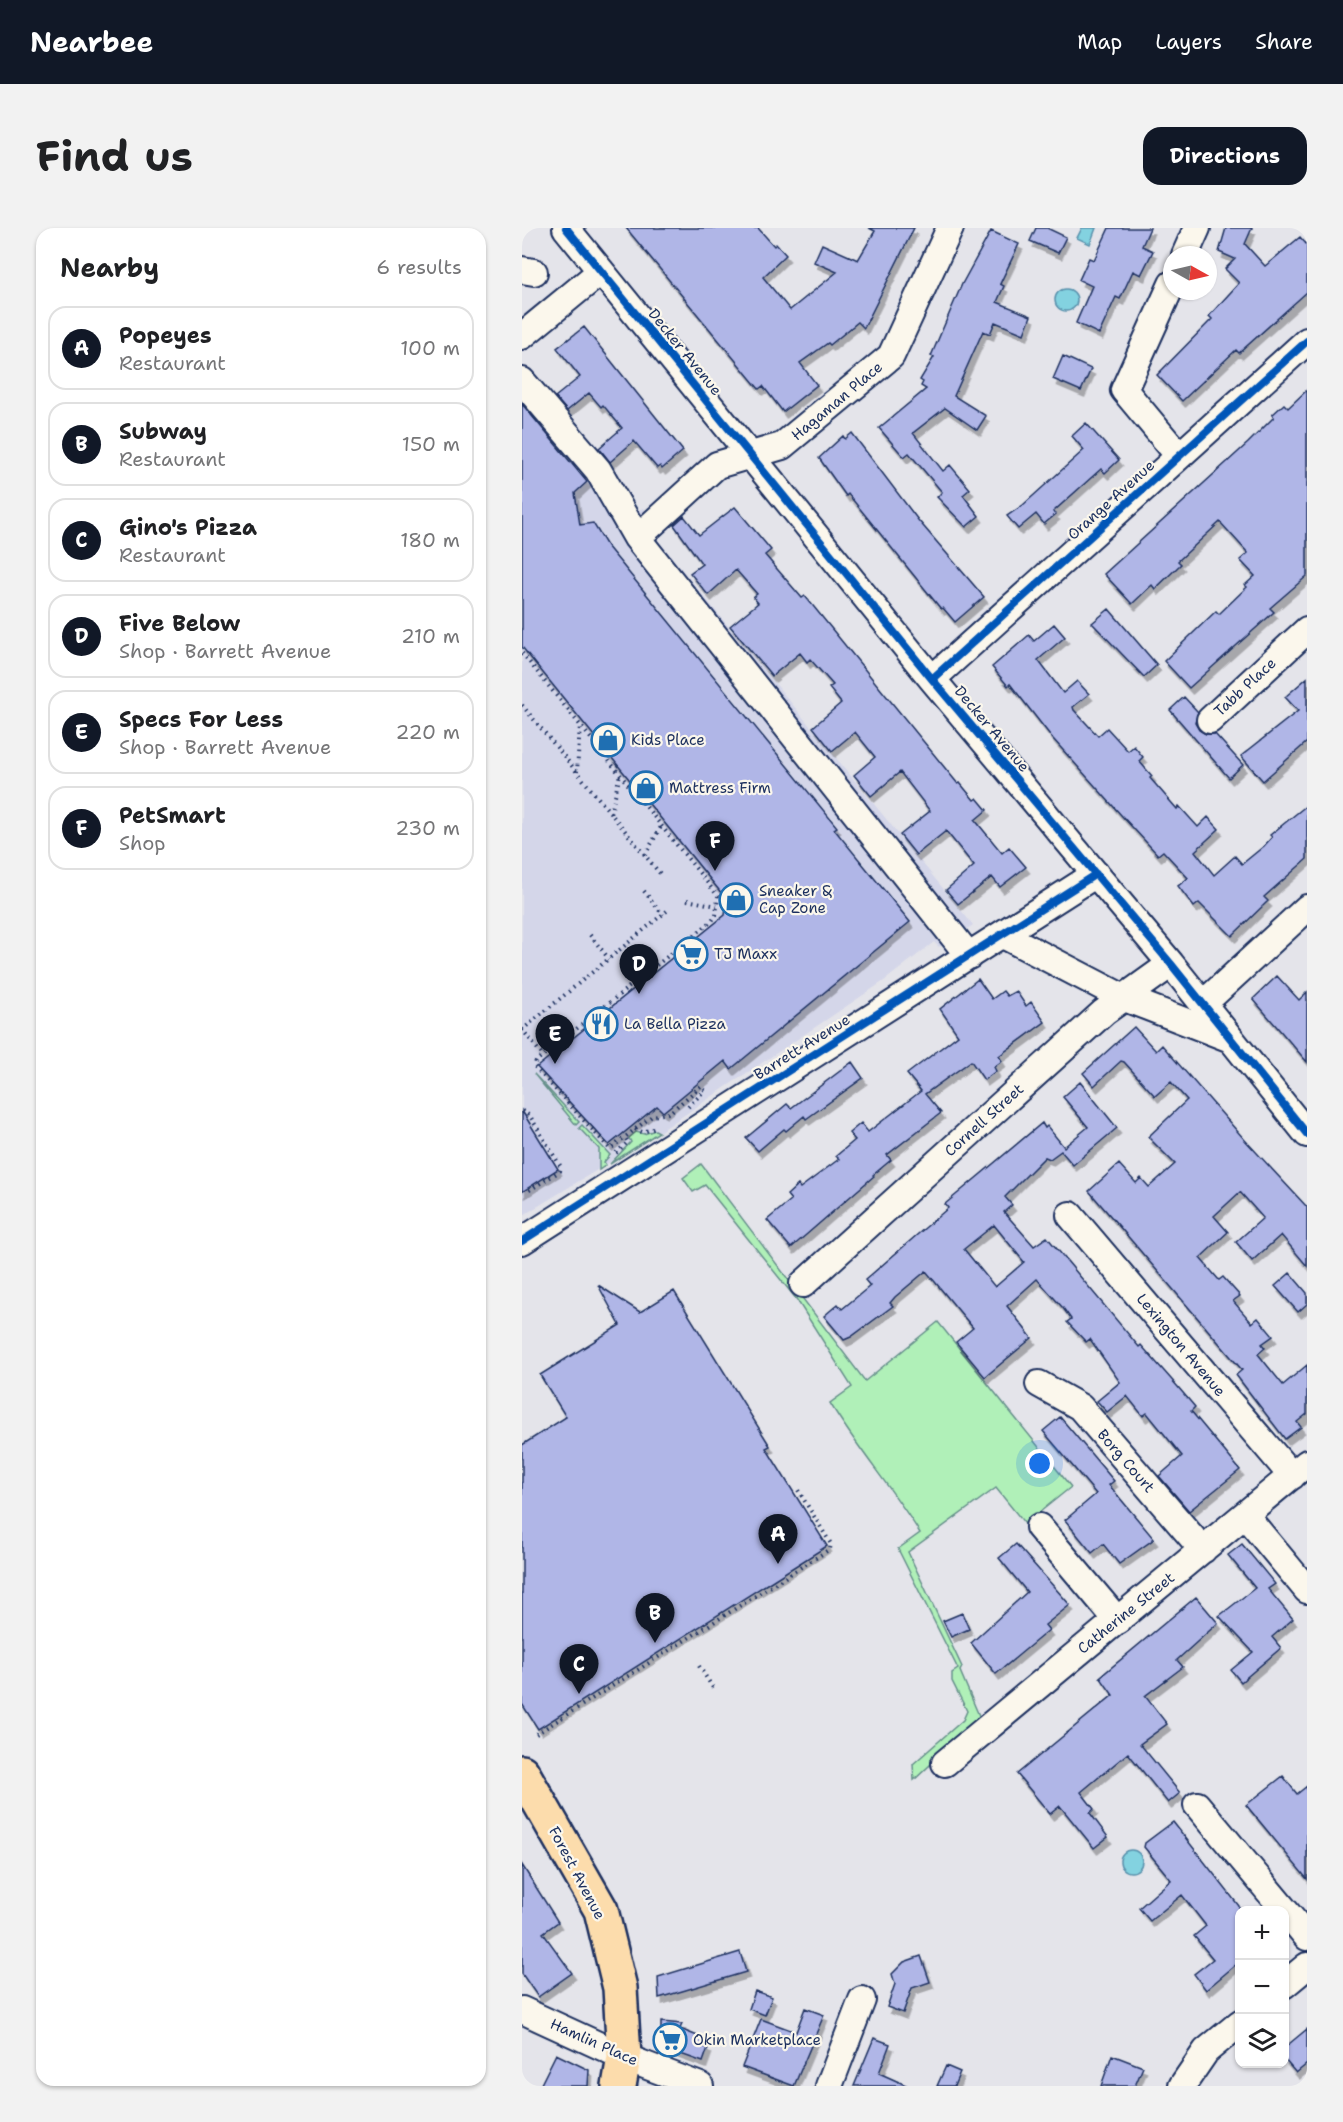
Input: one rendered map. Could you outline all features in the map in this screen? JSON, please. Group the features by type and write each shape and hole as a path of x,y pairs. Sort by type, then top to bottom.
{"main road":[{"name":"Forest Avenue","path":"522,1772 601,1910 620,1988 622,2072"}],"street":[{"name":"Decker Avenue","path":"566,228 932,679 1171,964 1307,1134"},
{"name":"Hagaman Place","path":"637,538 717,465 750,453 782,446 891,356 950,228"},
{"path":"1189,246 1197,228"},
{"path":"522,336 601,271"},
{"path":"1165,300 1124,390 1179,456"},
{"name":"Orange Avenue","path":"932,679 1307,341"},
{"path":"522,381 597,470 637,538 969,956"},
{"name":"Tabb Place","path":"1210,720 1307,630"},
{"name":"Barrett Avenue","path":"522,1241 1096,874"},
{"path":"1203,1004 1307,908"},
{"path":"1003,935 1122,997 1228,1038"},
{"name":"Cornell Street","path":"803,1284 1122,997 1171,964"},
{"name":"Lexington Avenue","path":"1070,1215 1299,1469"},
{"name":"Borg Court","path":"1039,1384 1080,1407 1203,1550"},
{"name":"Catherine Street","path":"945,1763 1299,1469"},
{"path":"1245,1515 1307,1590"},
{"path":"1039,1527 1118,1621"},
{"path":"1197,1805 1307,1937"},
{"path":"1289,1981 1307,1966"},
{"path":"829,2086 862,2000"},
{"name":"Hamlin Place","path":"522,2010 622,2072 700,2086"},
{"path":"1182,2086 1206,2051 1235,2026"}],"path":[{"path":"522,653 716,891 717,906 712,921 543,1056 534,1064 535,1069 610,1149 652,1116 669,1113 701,1086 705,1090"},
{"path":"522,666 526,658"},
{"path":"522,705 662,876"},
{"path":"577,772 580,724"},
{"path":"611,814 620,773"},
{"path":"645,855 662,825"},
{"path":"644,891 663,915"},
{"path":"687,900 717,906"},
{"path":"543,1056 522,1029 668,910"},
{"path":"590,935 609,958"},
{"path":"522,1111 530,1116 561,1169 528,1191"},
{"path":"635,1129 642,1132 663,1128"},
{"path":"536,1734 830,1549 831,1544 798,1490"},
{"path":"699,1666 713,1688"}],"shaded area":[{"path":"522,370 634,508 639,510 643,508 658,528 656,538 973,925 939,947 934,942 884,981 659,1132 522,1216"}],"green space":[{"path":"534,1074 579,1122 576,1125"},
{"path":"582,1125 610,1155 604,1162 606,1165 599,1170 599,1149 579,1128"},
{"path":"655,1130 659,1132 610,1164 631,1142 629,1138 636,1132 644,1134"},
{"path":"701,1164 865,1381 938,1322 1071,1487 1025,1524 996,1488 908,1552 962,1667 960,1671 980,1718 914,1780 913,1764 963,1720 967,1711 952,1681 952,1673 958,1669 898,1549 920,1533 830,1403 852,1387 797,1300 705,1185 693,1192 683,1178"}],"water":[{"path":"1082,228 1096,228 1090,244 1077,238"},
{"path":"1066,289 1074,292 1077,300 1074,308 1066,311 1058,308 1055,300 1058,292"},
{"path":"1131,1850 1139,1853 1142,1861 1139,1869 1131,1872 1123,1869 1120,1861 1123,1853"}],"building":[{"path":"626,228 758,228 774,246 776,244 786,255 763,277 790,310 837,272 814,262 822,244 858,260 875,231 869,228 914,228 864,328 858,322 830,345 828,343 800,363 817,385 783,412 763,386 759,389"},
{"path":"1036,228 1047,228 1066,237 1058,253 1030,241"},
{"path":"1109,228 1150,228 1142,246 1153,251 1141,275 1133,271 1120,299 1116,297 1099,334 1076,323 1092,286 1079,280 1089,258 1094,260"},
{"path":"1226,228 1252,228 1245,244 1265,266 1300,237 1307,245 1307,292 1239,353 1236,350 1182,401 1157,375 1212,319 1209,316 1239,283 1225,269 1235,259 1219,252"},
{"path":"991,231 1019,244 1000,284 1004,286 997,302 1031,316 1024,334 995,322 990,334 983,331 954,396 986,416 977,430 945,408 913,433 943,471 950,465 970,489 963,495 979,516 966,527 937,497 942,492 909,453 904,457 879,428 926,389 921,386 923,382 920,380 934,357 931,356 962,284"},
{"path":"584,327 683,451 662,469 660,466 657,468 634,441 610,462 599,448 622,428 603,405 601,407 589,393 567,411 555,397 580,377 557,348"},
{"path":"1063,356 1091,369 1081,391 1053,379"},
{"path":"1307,390 1307,576 1270,608 1274,612 1189,688 1164,661 1216,611 1219,614 1247,587 1245,585 1255,576 1240,560 1248,553 1220,522 1178,561 1181,564 1155,589 1152,585 1132,604 1104,574 1248,443 1284,404 1288,408"},
{"path":"522,404 587,482 575,493 580,525 593,523 607,546 837,827 834,829 910,922 731,1069 725,1061 663,1112 657,1106 609,1145 537,1067 725,915 727,900 522,647"},
{"path":"1086,423 1119,460 1105,473 1101,469 1053,512 1056,514 1044,524 1036,514 1018,529 1007,516 1023,505 1084,450 1072,436"},
{"path":"852,433 918,520 984,597 955,622 943,608 941,609 848,494 846,496 819,458 843,436 845,439"},
{"path":"735,507 771,550 765,555 802,598 805,596 958,784 960,783 974,800 977,798 987,810 975,820 1002,853 1009,847 1026,867 1000,887 992,877 958,904 946,890 974,866 946,831 916,855 900,835 930,811 900,772 871,796 854,775 875,757 855,732 832,751 813,727 841,703 829,688 833,685 810,659 807,662 800,653 772,676 730,626 758,603 753,597 757,594 736,570 708,595 690,573 702,564 674,525 684,516 699,535"},
{"path":"1109,609 1157,665 1144,677 1092,623"},
{"path":"1054,624 1065,637 1038,660 1063,693 1077,681 1089,694 1073,707 1098,736 1107,728 1128,751 1134,746 1143,757 1139,761 1152,776 1150,778 1177,809 1179,806 1198,827 1208,817 1219,829 1195,851 1214,875 1235,856 1242,864 1264,846 1272,837 1270,835 1307,805 1307,859 1264,897 1268,901 1232,936 1199,903 1194,907 1178,886 1188,878 1163,851 1158,855 1053,739 1010,684 1008,686 992,667 1029,635 1034,641"},
{"path":"1307,678 1307,742 1263,781 1241,756 1298,711 1285,697"},
{"path":"1184,697 1198,712 1195,723 1199,730 1206,734 1215,734 1243,765 1229,778 1170,710"},
{"path":"1277,976 1299,1000 1307,992 1307,1062 1253,999"},
{"path":"978,979 992,999 1003,991 1007,996 1016,991 1026,1006 1031,1002 1045,1022 999,1056 1002,1061 994,1067 996,1071 984,1080 971,1061 925,1094 941,1113 887,1155 891,1160 791,1248 767,1220 791,1200 787,1195 798,1185 800,1188 839,1159 836,1156 855,1140 849,1133 861,1123 868,1132 921,1091 907,1074 958,1035 940,1009"},
{"path":"1134,1027 1156,1051 1162,1045 1307,1207 1307,1266 1281,1235 1252,1261 1236,1242 1263,1218 1240,1192 1214,1216 1228,1232 1200,1258 1219,1280 1223,1277 1240,1296 1233,1301 1252,1323 1258,1318 1273,1336 1262,1344 1265,1348 1258,1354 1283,1385 1307,1365 1307,1414 1297,1422 1301,1427 1285,1439 1236,1375 1242,1370 1089,1191 1119,1164 1136,1183 1141,1178 1149,1187 1175,1164 1148,1137 1187,1100 1171,1082 1155,1096 1121,1061 1094,1086 1083,1073"},
{"path":"852,1062 863,1078 806,1119 804,1116 786,1131 784,1129 758,1151 746,1138 787,1104 791,1108"},
{"path":"1080,1082 1117,1128 1073,1165 1061,1151 1050,1159 1045,1157 1005,1197 1012,1205 1004,1212 1034,1246 1047,1237 1139,1347 1141,1345 1195,1407 1191,1411 1240,1470 1189,1511 1159,1476 1182,1456 1147,1413 1143,1416 1127,1396 1107,1412 1097,1401 1120,1382 1090,1339 1086,1342 1067,1322 1071,1319 1037,1279 1007,1306 1032,1338 985,1377 956,1342 973,1328 926,1271 895,1297 890,1303 893,1306 851,1337 844,1340 824,1316 838,1304 842,1309 870,1286 865,1280 948,1208 945,1204 1042,1123 1064,1147 1088,1127 1063,1097","holes":["994,1225 1024,1262 995,1287 964,1249"]},
{"path":"522,1111 558,1169 522,1192"},
{"path":"1290,1273 1307,1293 1307,1304 1298,1312 1275,1286"},
{"path":"598,1285 640,1312 674,1291 770,1446 766,1448 827,1546 538,1729 522,1704 522,1445 566,1417 540,1375 620,1325"},
{"path":"1060,1417 1114,1481 1109,1485 1154,1539 1119,1564 1103,1544 1092,1553 1065,1520 1096,1494 1043,1431"},
{"path":"1016,1544 1070,1605 1045,1625 1049,1630 996,1674 971,1643 1027,1592 999,1558"},
{"path":"1242,1544 1275,1584 1268,1589 1293,1619 1272,1637 1281,1648 1241,1682 1231,1670 1253,1652 1219,1616 1255,1588 1228,1555"},
{"path":"1196,1597 1218,1623 1177,1660 1183,1667 1145,1696 1167,1724 1140,1744 1180,1793 1168,1803 1128,1753 1081,1792 1094,1809 1090,1813 1108,1837 1094,1848 1060,1806 1050,1814 1017,1774 1113,1695 1100,1677"},
{"path":"962,1613 969,1629 951,1637 943,1621"},
{"path":"1283,1776 1297,1794 1307,1786 1307,1879 1246,1805"},
{"path":"1173,1822 1239,1906 1235,1906 1235,1965 1206,1990 1194,1974 1213,1959 1194,1936 1206,1926 1182,1895 1150,1921 1139,1908 1171,1880 1144,1847 1145,1843"},
{"path":"522,1865 558,1922 543,1933 572,1973 538,1997 522,1974"},
{"path":"740,1952 746,1972 659,1998 658,1977"},
{"path":"921,1956 930,1982 912,1988 903,2013 887,2007 895,1984 892,1974 904,1962"},
{"path":"755,1991 772,1997 765,2015 749,2009"},
{"path":"805,2008 824,2015 794,2086 742,2067 761,2019 796,2032"},
{"path":"661,2022 682,2024 680,2029 705,2039 702,2046 708,2048 703,2062 661,2047"},
{"path":"1307,2029 1307,2064 1296,2073 1289,2065 1289,2044"},
{"path":"874,2038 890,2044 879,2073 908,2086 854,2086"},
{"path":"556,2054 589,2070 588,2086 540,2086"},
{"path":"1112,2055 1143,2067 1135,2086 1101,2086"},
{"path":"946,2066 960,2072 954,2086 937,2086"}],"cycle path":[{"path":"566,228 932,679 1171,964 1307,1134"},
{"path":"932,679 1307,341"},
{"path":"522,1241 1096,874"}],"place":[{"name":"Kids Place","path":"608,740"},
{"name":"Mattress Firm","path":"646,788"},
{"name":"PetSmart","path":"715,871"},
{"name":"Sneaker & Cap Zone","path":"736,900"},
{"name":"TJ Maxx","path":"691,954"},
{"name":"Five Below","path":"639,994"},
{"name":"La Bella Pizza","path":"601,1024"},
{"name":"Specs For Less","path":"555,1064"},
{"name":"Popeyes","path":"778,1564"},
{"name":"Subway","path":"655,1643"},
{"name":"Gino's Pizza","path":"579,1694"},
{"name":"Okin Marketplace","path":"670,2040"}]}
